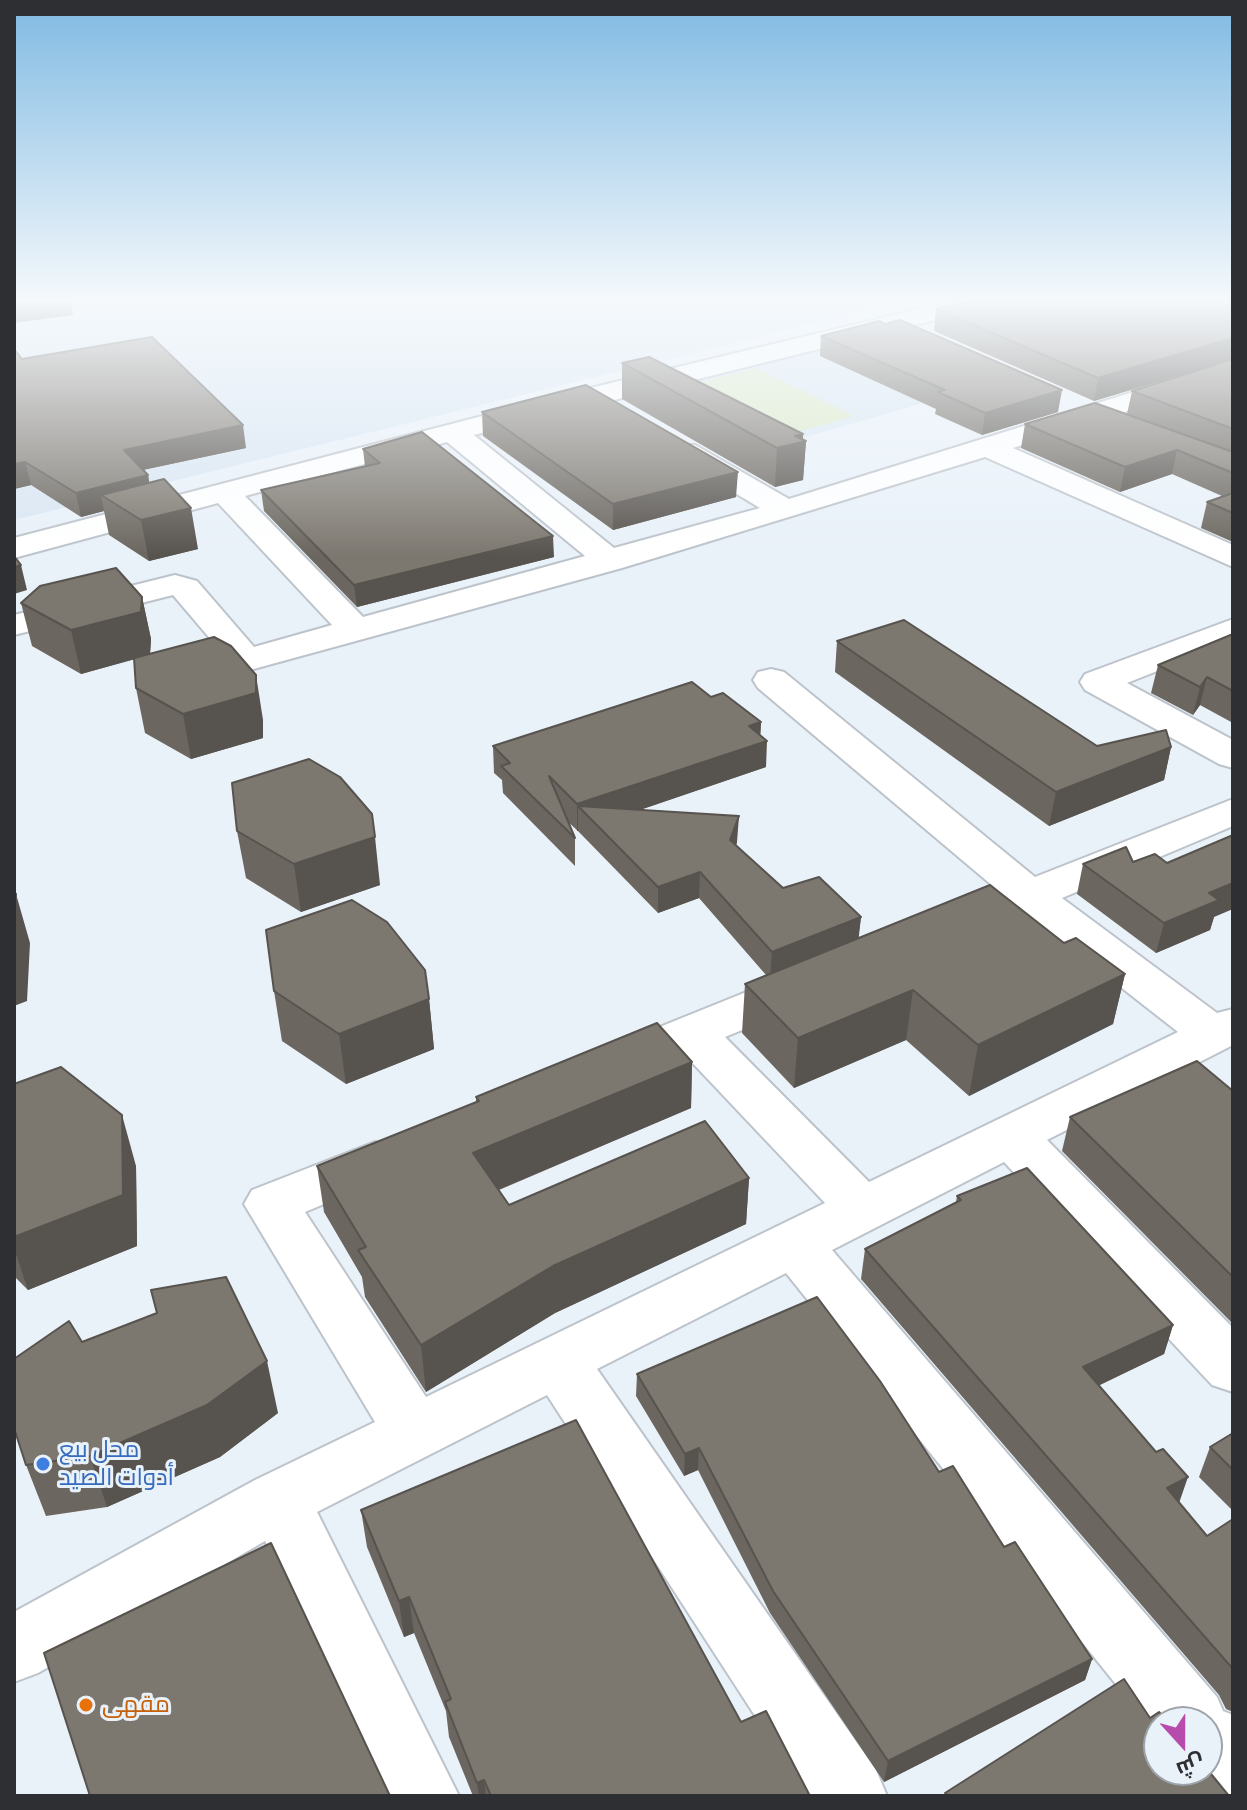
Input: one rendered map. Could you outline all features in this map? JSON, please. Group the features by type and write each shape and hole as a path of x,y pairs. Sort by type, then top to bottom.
{"street":[{"path":"14,548 630,386"},
{"path":"158,684 611,561 786,510 1179,386"},
{"path":"591,396 630,419"},
{"path":"1052,396 1135,430"},
{"path":"452,432 611,561"},
{"path":"656,434 786,510"},
{"path":"987,447 1233,557"},
{"path":"223,491 357,631"},
{"path":"14,625 175,585 185,588 247,660"},
{"path":"1233,629 1098,682 1233,756"},
{"path":"14,1649 278,1500 1011,1136 1209,1048 771,680"},
{"path":"912,943 1233,811"},
{"path":"575,1080 839,973"},
{"path":"691,1032 863,1209"},
{"path":"1011,1136 1233,1367"},
{"path":"415,1432 271,1204 416,1145"},
{"path":"794,1244 1179,1706"},
{"path":"558,1361 850,1796"},
{"path":"278,1500 422,1796"}],"shaded area":[{"path":"14,386 557,386 14,520"},
{"path":"676,386 981,386 785,443"}],"green space":[{"path":"699,386 794,386 854,416 791,434"}],"building":[{"path":"14,386 203,386 243,425 124,450 148,475 76,493 25,462 14,464"},
{"path":"589,386 738,472 613,504 482,412"},
{"path":"665,386 708,386 803,434 795,436 806,441 777,448"},
{"path":"937,386 1054,386 1062,390 985,413 938,392 945,390"},
{"path":"1146,386 1233,386 1233,429 1132,391"},
{"path":"1095,403 1233,452 1233,473 1177,450 1125,467 1025,424"},
{"path":"422,432 553,536 354,585 261,490 380,463 363,449"},
{"path":"164,479 191,508 141,520 101,495"},
{"path":"1233,493 1233,513 1207,502"},
{"path":"116,568 142,597 141,612 71,630 21,603 40,586"},
{"path":"904,620 1097,746 1166,730 1171,747 1056,792 837,641"},
{"path":"1233,634 1233,691 1207,677 1200,687 1158,665"},
{"path":"214,637 231,646 256,675 256,693 183,714 136,688 134,658"},
{"path":"692,682 711,697 723,693 761,722 749,726 767,741 577,804 549,776 575,838 501,766 510,763 493,746"},
{"path":"309,759 340,777 372,814 375,837 294,864 237,831 232,783"},
{"path":"578,806 739,816 730,840 783,888 819,877 861,917 772,952 700,872 658,887"},
{"path":"1233,835 1233,883 1209,893 1219,900 1164,923 1083,864 1126,847 1133,862 1155,854 1167,863"},
{"path":"990,885 1064,943 1076,938 1125,974 978,1045 913,990 798,1038 745,984"},
{"path":"14,892 16,894 14,936"},
{"path":"352,900 387,922 425,970 429,999 339,1034 274,991 266,930"},
{"path":"657,1023 692,1062 473,1153 509,1205 705,1121 749,1178 553,1266 421,1345 358,1250 366,1247 317,1166 479,1101 476,1097"},
{"path":"1197,1061 1233,1091 1233,1277 1070,1117"},
{"path":"61,1067 122,1115 123,1195 14,1237 14,1084"},
{"path":"1027,1168 1173,1325 1083,1367 1156,1452 1163,1449 1188,1477 1167,1488 1207,1536 1233,1519 1233,1669 865,1249 961,1200 957,1196"},
{"path":"226,1277 267,1361 207,1405 90,1456 26,1465 14,1428 14,1359 69,1321 82,1342 157,1313 151,1290"},
{"path":"817,1297 880,1381 939,1472 953,1466 1004,1547 1015,1542 1092,1659 888,1761 773,1591 699,1448 685,1454 637,1374"},
{"path":"576,1420 741,1722 766,1711 810,1796 491,1796 484,1780 477,1783 445,1702 451,1699 409,1597 399,1601 361,1510"},
{"path":"1233,1433 1233,1470 1210,1447"},
{"path":"271,1543 390,1796 90,1796 44,1653"},
{"path":"1124,1679 1143,1708 1143,1786 1221,1786 1229,1796 947,1796 945,1793"}],"place":[{"name":"محل بيع أدوات الصيد","path":"43,1464"},
{"name":"مقهى","path":"86,1705"}]}
